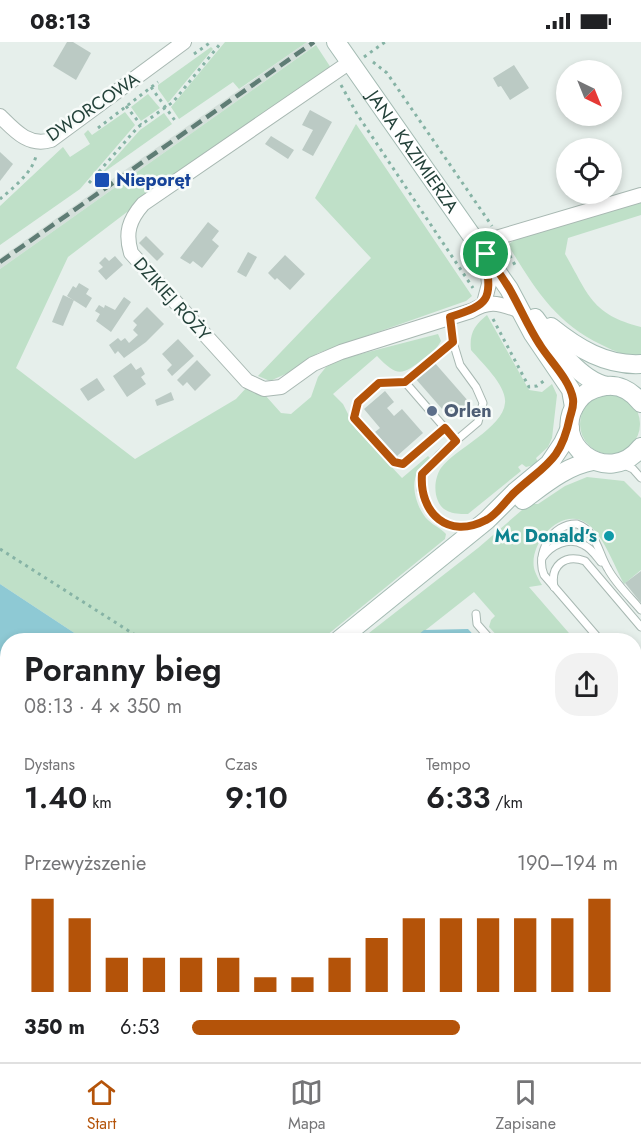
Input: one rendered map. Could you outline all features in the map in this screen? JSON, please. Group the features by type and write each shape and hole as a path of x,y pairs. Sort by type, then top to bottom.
{"main road":[{"name":"JANA KAZIMIERZA","path":"336,42 352,60 525,311 575,368 589,379 607,386 633,387"},
{"name":"JANA KAZIMIERZA","path":"525,311 537,340 571,390 574,407"},
{"path":"525,311 578,347 596,356 613,362 641,364"},
{"path":"348,633 487,520 515,492 549,464 570,428 574,407 588,392 607,386"},
{"path":"633,387 641,403"},
{"path":"570,428 577,447 593,461"},
{"path":"487,520 508,510 579,463 593,461 614,464 633,456 641,447"}],"street":[{"name":"DWORCOWA","path":"0,116 16,132 36,142 51,140 184,42"},
{"name":"DZIKIEJ RÓŻY","path":"352,60 143,204 133,216 129,227 127,240 130,253 247,381 264,389 281,387 313,364 341,352 471,310 484,303"},
{"path":"525,311 500,304 484,303 489,284 482,248 499,237 641,195"}],"lane":[{"path":"450,317 453,342 460,365 476,387 483,402 478,422 439,455 422,474 421,490 427,507 438,520 452,526 465,527 487,520"},
{"path":"445,428 403,464 394,462 354,418 358,402 379,383 405,382 453,342"},
{"path":"405,382 456,441"},
{"path":"614,464 628,467 641,478"},
{"path":"594,633 544,575 541,560 547,542 555,532 562,527 576,524 583,526 593,536 608,570"},
{"path":"541,560 551,548 558,544 576,542 584,545 592,551 641,610"},
{"path":"554,586 554,572 563,560 577,558 585,561 641,627"},
{"path":"476,614 477,624 485,633"}],"path":[{"path":"193,55 211,42"},
{"path":"89,183 141,125 173,102 220,44 218,42"},
{"path":"385,42 352,60 342,88 357,114 484,303 529,387 537,386 552,375"},
{"path":"352,60 382,68 387,73 499,237 516,266"},
{"path":"98,128 159,81"},
{"path":"151,87 176,122"},
{"path":"126,106 141,125"},
{"path":"0,199 27,173 36,159 36,142"},
{"path":"0,549 132,633"}],"shaded area":[{"path":"307,42 313,47 0,269 0,258"}],"green space":[{"path":"225,42 307,42 239,89 233,82 179,119 171,107"},
{"path":"316,45 331,68 127,212 68,257 16,368 135,459 236,399 247,387 265,395 281,413 291,414 311,397 318,377 326,367 341,359 438,334 441,341 438,346 405,371 395,371 377,356 333,394 343,404 355,428 402,478 428,456 431,459 415,477 416,498 424,516 446,534 445,539 330,633 74,633 0,584 0,269"},
{"path":"211,47 213,49 168,103 158,89 158,85"},
{"path":"148,94 160,108 141,121 131,107"},
{"path":"125,112 135,125 80,189 0,245 0,206 63,147 70,157 90,144 84,134 88,130 92,135"},
{"path":"164,113 172,124 100,175 140,130"},
{"path":"356,124 472,296 466,301 318,353 290,372 270,381 258,376 371,258 315,198"},
{"path":"641,201 641,215 568,238 565,254 586,292 601,309 624,322 641,327 641,356 612,350 571,326 547,302 508,245 517,238"},
{"path":"487,315 529,390 542,392 552,384 557,395 552,438 548,447 536,458 539,464 526,467 522,464 518,467 521,471 468,514 454,513 444,509 437,499 435,486 438,473 448,461 488,430 502,412 505,403 505,396 498,382 471,350 474,330"},
{"path":"610,394 627,399 635,407 640,424 635,441 627,449 610,454 593,449 585,441 580,424 585,407 593,399"},
{"path":"587,477 624,481 641,498 641,570 624,584 600,537 589,525 579,520 569,519 559,522 550,528 537,547 534,558 535,570 542,585 529,587 569,633 495,633 489,627 495,616 474,592 422,633 369,633 478,548 529,504 538,504 565,486"}],"water":[{"path":"0,584 74,633 0,633"},
{"path":"468,629 472,633 420,633 424,630"}],"building":[{"path":"67,42 73,42 91,53 76,80 53,66"},
{"path":"514,65 529,88 510,100 493,78"},
{"path":"310,110 332,122 313,156 302,150 313,130 302,125"},
{"path":"271,136 294,150 288,159 265,144"},
{"path":"0,152 13,164 0,181"},
{"path":"208,222 219,231 212,240 219,246 202,268 193,261 190,264 180,258"},
{"path":"146,236 164,254 157,261 139,243"},
{"path":"248,252 257,257 246,277 237,272"},
{"path":"285,255 305,274 290,290 268,273"},
{"path":"115,256 123,265 106,280 98,271 103,267 99,263 105,257 109,261"},
{"path":"79,283 89,289 86,294 92,298 86,308 67,296 73,286 76,288"},
{"path":"63,295 74,300 63,326 52,322"},
{"path":"124,297 131,302 111,332 96,321 100,314 95,311 99,305 115,310"},
{"path":"147,307 164,324 146,342 124,358 118,351 115,354 109,345 118,338 121,341 125,338 129,343 138,335 133,330 137,325 133,321"},
{"path":"178,339 194,356 172,376 167,370 172,365 162,354"},
{"path":"197,360 211,375 195,391 187,382 183,386 177,380"},
{"path":"434,362 469,402 450,418 415,378"},
{"path":"131,363 136,370 141,367 145,374 141,377 146,384 127,397 113,376"},
{"path":"97,378 105,390 88,401 80,389"},
{"path":"385,391 394,402 387,408 394,416 402,409 423,433 397,456 375,432 380,428 364,409"},
{"path":"171,392 174,400 157,406 155,400"},
{"path":"641,571 641,603 625,583"}],"railway":[{"path":"0,262 314,42"}],"place":[{"name":"Nieporęt","path":"102,180"},
{"name":"Orlen","path":"432,411"},
{"name":"Mc Donald’s","path":"609,536"}],"route":[{"path":"486,254 509,289 540,346 571,390 574,407 570,417 570,428 549,464 515,492 487,520 465,527 452,526 438,520 427,507 421,490 422,474 456,441 445,428 403,464 394,462 354,418 358,402 379,383 405,382 453,342 450,317 484,303 488,294 486,254"}]}
